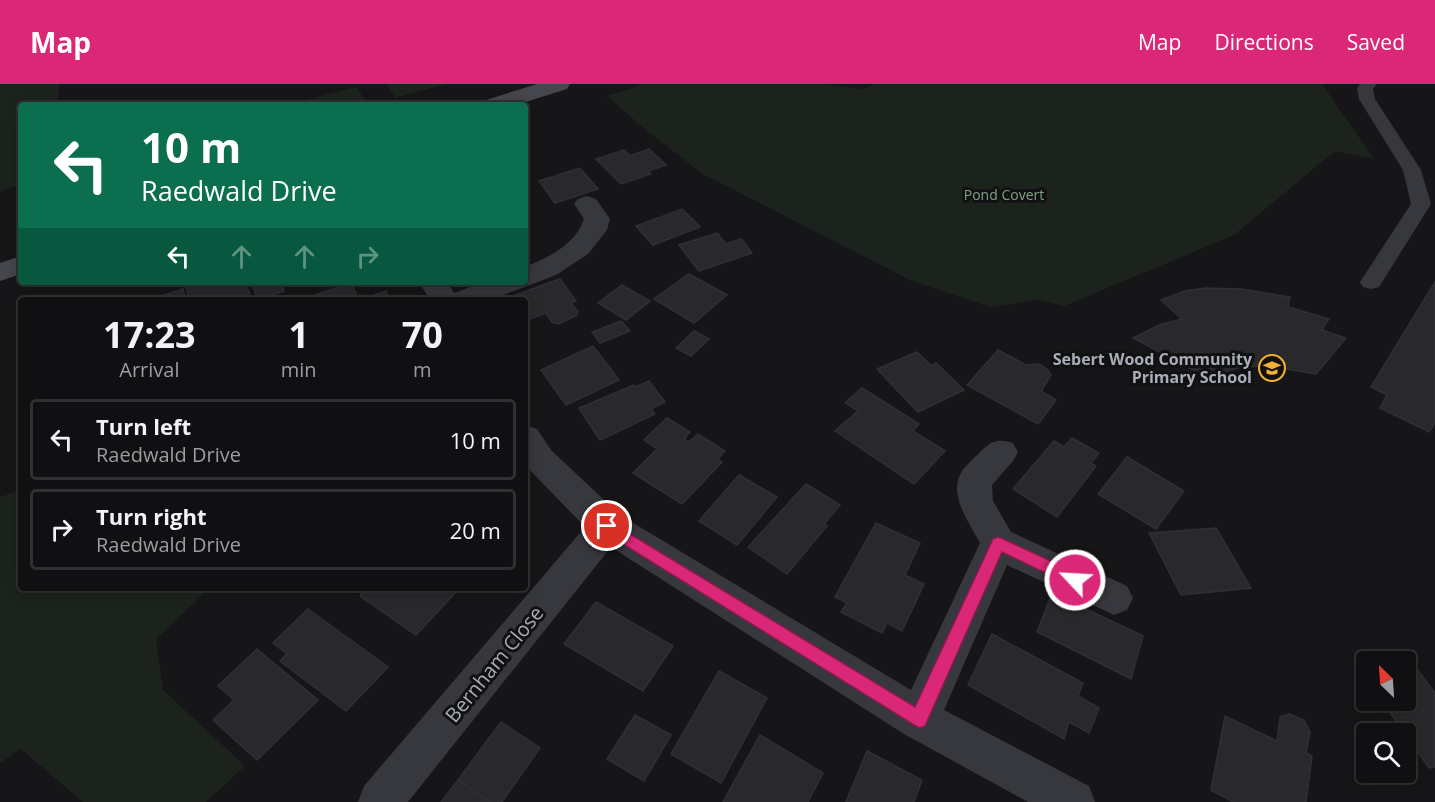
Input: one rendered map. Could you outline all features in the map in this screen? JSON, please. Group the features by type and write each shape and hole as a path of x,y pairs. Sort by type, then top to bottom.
{"street":[{"path":"503,102 559,84"},
{"path":"528,276 545,270 578,249 596,229 597,219 587,204"},
{"path":"0,272 18,266"},
{"path":"470,297 504,285"},
{"path":"528,442 539,459 607,526 919,719 1073,802"},
{"path":"1000,452 974,481 976,502 998,543 1114,598"},
{"name":"Bernham Close","path":"380,802 607,526"},
{"path":"919,719 998,543"}],"lane":[{"path":"1369,84 1365,88 1367,99 1412,170 1421,204 1371,282"}],"green space":[{"path":"0,84 59,84 58,102 18,102 18,185 0,192"},
{"path":"387,84 446,84 395,98"},
{"name":"Pond Covert","path":"644,84 823,84 864,89 875,84 1322,84 1374,159 1335,151 1234,235 1064,306 1038,300 991,307 910,280 703,174 647,131 607,96"},
{"path":"356,87 367,102 297,102"},
{"path":"18,491 18,591 207,591 156,639 163,690 245,766 206,802 83,802 21,749 0,763 0,497"}],"building":[{"path":"649,149 666,165 648,171 651,174 621,184 596,159 624,150 630,156"},
{"path":"580,168 598,189 555,203 539,181"},
{"path":"682,209 700,227 653,245 636,226"},
{"path":"717,233 726,244 741,239 752,253 699,271 679,245"},
{"path":"689,274 727,295 694,323 654,299"},
{"path":"560,279 576,301 571,303 578,312 576,316 558,324 552,322 546,313 528,320 528,297 510,297"},
{"path":"1435,282 1435,423 1429,432 1380,408 1387,395 1371,387"},
{"path":"246,285 251,297 189,297 186,287"},
{"path":"252,285 282,285 284,291 267,297 257,297"},
{"path":"345,285 352,285 358,297 316,297 315,295"},
{"path":"622,285 650,301 626,320 598,303"},
{"path":"1205,288 1241,289 1290,297 1288,307 1329,319 1322,330 1346,338 1316,374 1269,366 1241,367 1208,378 1133,338 1159,325 1182,319 1161,300 1185,291"},
{"path":"183,289 185,297 158,297"},
{"path":"386,291 389,297 369,297"},
{"path":"621,321 630,331 600,343 592,332"},
{"path":"694,331 709,339 691,356 676,348"},
{"path":"593,346 619,380 566,405 541,370"},
{"path":"998,350 1026,365 1039,364 1051,375 1041,391 1056,400 1038,424 967,385"},
{"path":"917,352 931,366 936,363 964,390 918,412 877,369"},
{"path":"649,381 665,402 651,409 655,414 600,440 579,408"},
{"path":"862,388 919,424 913,431 945,451 914,484 835,431 858,411 845,403"},
{"path":"667,418 690,432 684,439 689,442 698,434 725,451 718,459 722,462 682,504 633,473 657,449 644,440"},
{"path":"1072,438 1099,453 1091,463 1096,466 1057,517 1013,489 1054,441 1064,447"},
{"path":"1127,457 1184,491 1156,529 1098,494"},
{"path":"739,475 777,497 737,545 699,521"},
{"path":"806,484 840,505 824,524 827,526 787,574 748,547"},
{"path":"876,523 920,543 905,575 924,584 902,631 887,623 882,633 841,612 847,603 835,597"},
{"path":"1216,528 1251,588 1181,595 1149,533"},
{"path":"362,591 452,591 455,593 416,635 360,596"},
{"path":"1052,593 1143,636 1131,679 1037,632"},
{"path":"596,602 673,646 643,691 564,644"},
{"path":"308,609 388,667 346,711 280,661 287,654 273,643"},
{"path":"992,634 1083,683 1078,696 1099,708 1089,733 1069,722 1064,739 968,685"},
{"path":"257,649 318,700 257,760 213,720 234,700 218,686"},
{"path":"1416,668 1435,693 1435,767 1429,768 1416,750 1416,723 1397,723 1389,711 1416,711"},
{"path":"719,671 767,698 721,783 671,754"},
{"path":"1289,714 1304,720 1310,732 1306,753 1312,756 1306,802 1234,802 1211,790 1225,716 1277,741 1280,717"},
{"path":"635,715 671,735 644,781 607,759"},
{"path":"501,722 540,748 502,802 490,802 458,780"},
{"path":"760,735 823,773 808,802 723,802"},
{"path":"867,751 922,780 914,802 846,802"},
{"path":"458,780 490,802 441,802"}],"place":[{"name":"Sebert Wood Community Primary School","path":"1272,368"}],"route":[{"path":"607,526 919,719 998,543 1075,580"}]}
